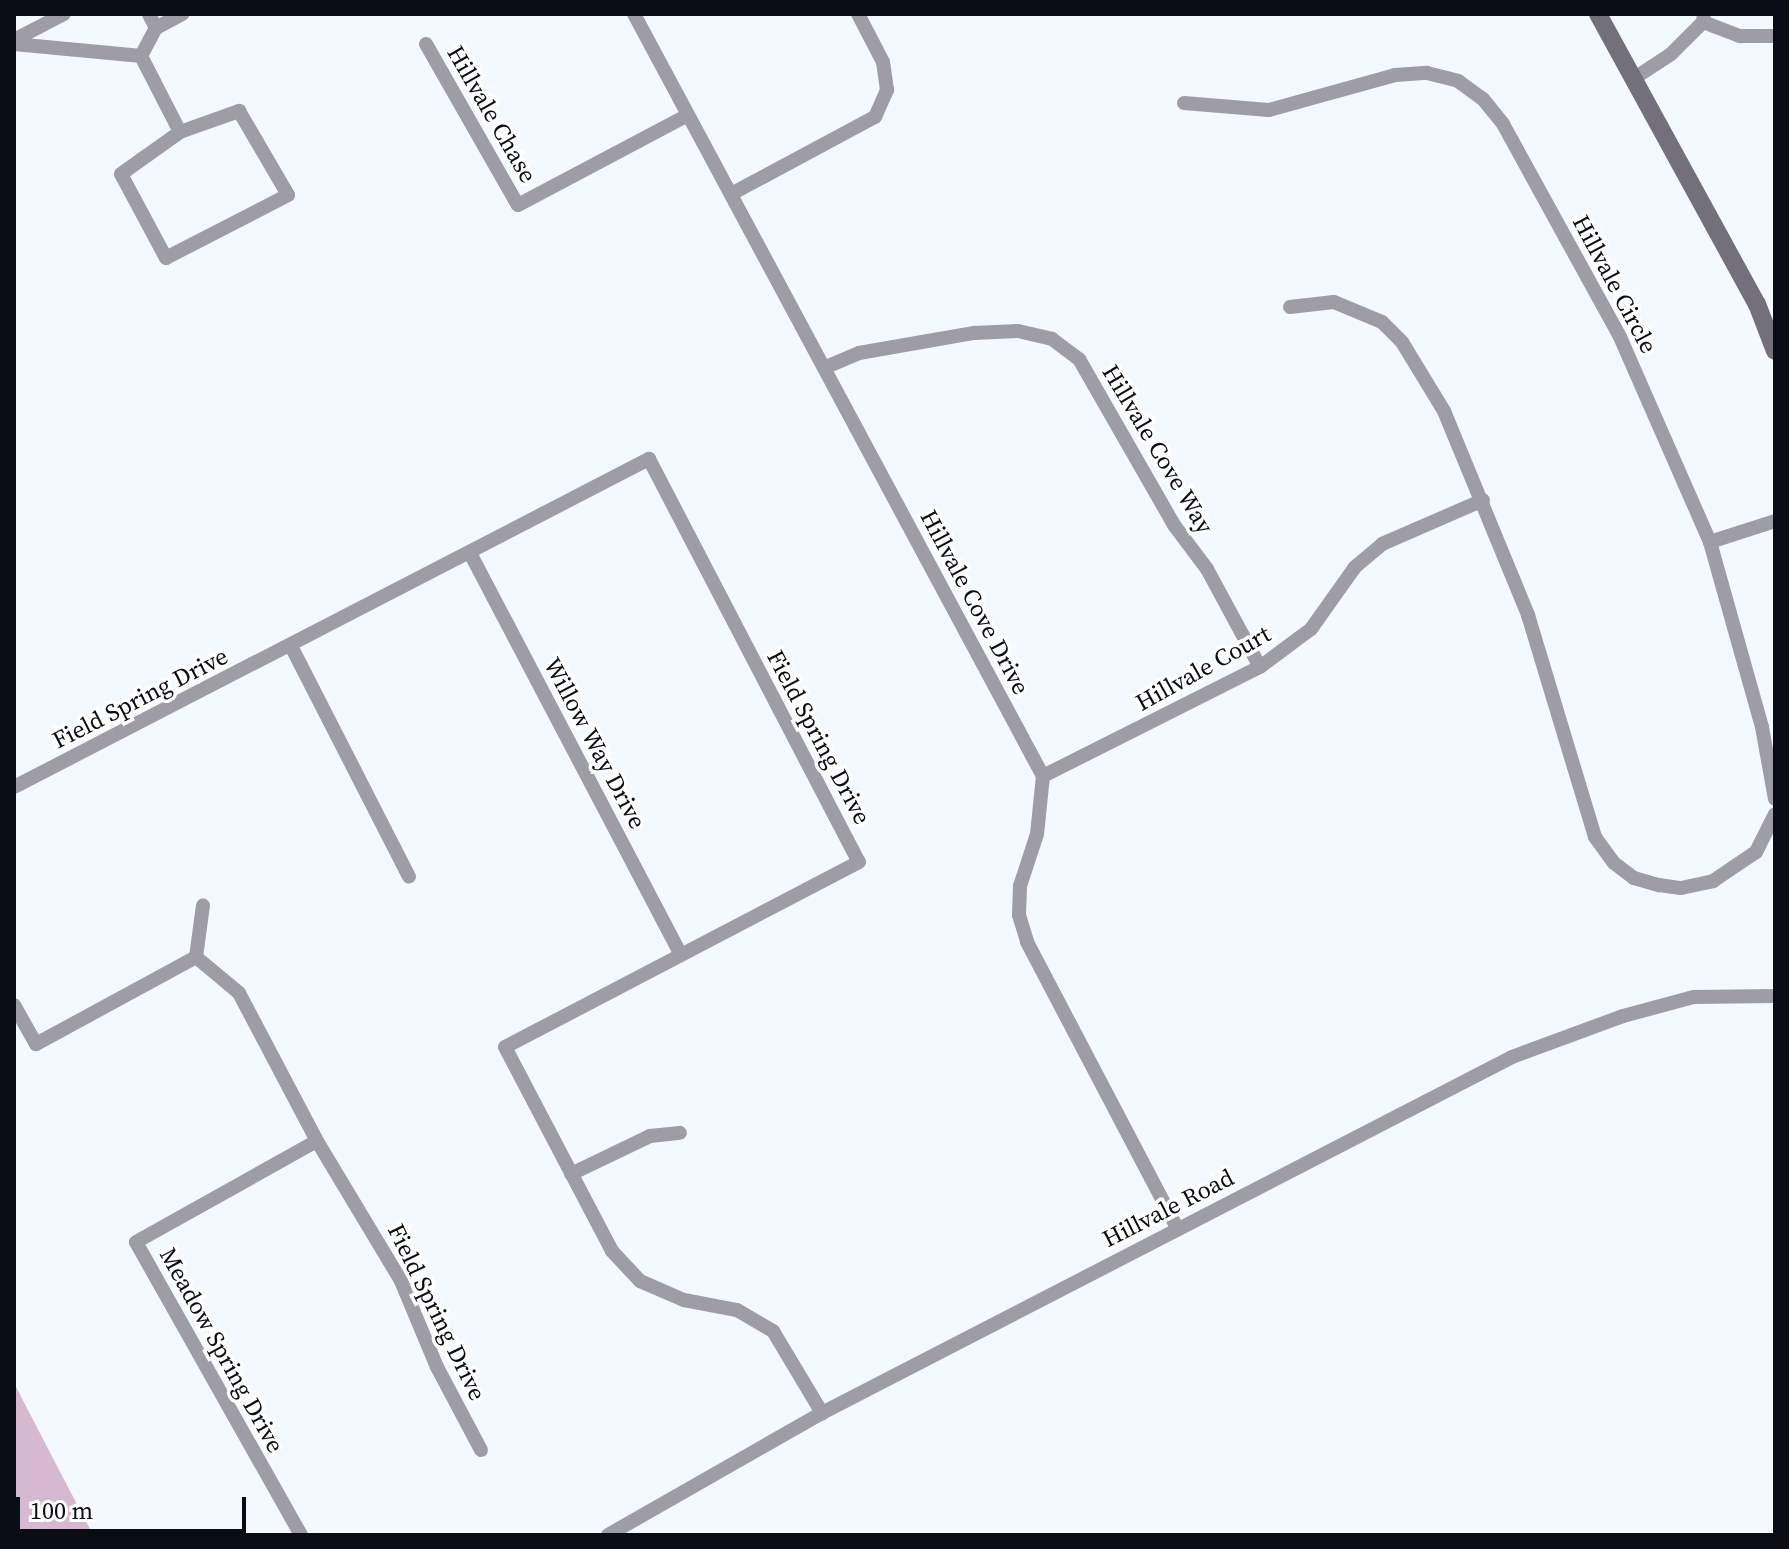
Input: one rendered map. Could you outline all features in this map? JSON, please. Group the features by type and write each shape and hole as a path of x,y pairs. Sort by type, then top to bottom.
{"main road":[{"path":"1598,14 1757,304 1775,351"}],"street":[{"path":"14,42 64,14"},
{"path":"149,14 156,28"},
{"path":"141,56 156,28 182,14"},
{"name":"Hillvale Cove Drive","path":"634,14 733,193 1043,776"},
{"path":"733,193 875,117 887,90 883,62 858,14"},
{"path":"1633,79 1671,54 1703,18 1740,36 1775,36"},
{"path":"14,42 141,56"},
{"name":"Hillvale Chase","path":"426,44 518,205 688,115"},
{"path":"141,56 180,132"},
{"name":"Hillvale Circle","path":"1184,103 1218,108 1292,108 1395,75 1427,73 1458,81 1483,99 1503,124 1620,337 1710,542 1762,727 1775,799"},
{"path":"239,111 288,195 166,258 121,174 180,132 239,111"},
{"path":"1290,307 1334,302 1357,308 1402,342 1444,411 1528,615 1595,837 1614,863 1634,878 1659,885 1681,888 1713,881 1756,852 1775,814"},
{"name":"Hillvale Cove Way","path":"826,367 859,353 974,333 1018,331 1052,339 1079,359 1174,525 1207,569 1260,667"},
{"name":"Field Spring Drive","path":"14,787 649,459 859,862 505,1047 612,1251 640,1281 684,1300 737,1310 773,1331 822,1413"},
{"name":"Hillvale Court","path":"1043,776 1260,667 1311,629 1355,567 1382,544 1483,500"},
{"path":"1710,542 1775,521"},
{"name":"Willow Way Drive","path":"470,553 680,953"},
{"path":"291,646 409,877"},
{"path":"1043,776 1037,834 1020,886 1019,915 1027,942 1177,1228"},
{"path":"14,1005 36,1044 196,957 203,905"},
{"name":"Field Spring Drive","path":"196,957 239,993 317,1141 394,1268 481,1450"},
{"name":"Hillvale Road","path":"608,1535 822,1413 1512,1057 1623,1016 1694,997 1775,996"},
{"path":"571,1174 650,1136 680,1133"},
{"name":"Meadow Spring Drive","path":"301,1535 136,1242 317,1141"}],"shaded area":[{"path":"14,1383 58,1468 93,1535 14,1535"}]}
